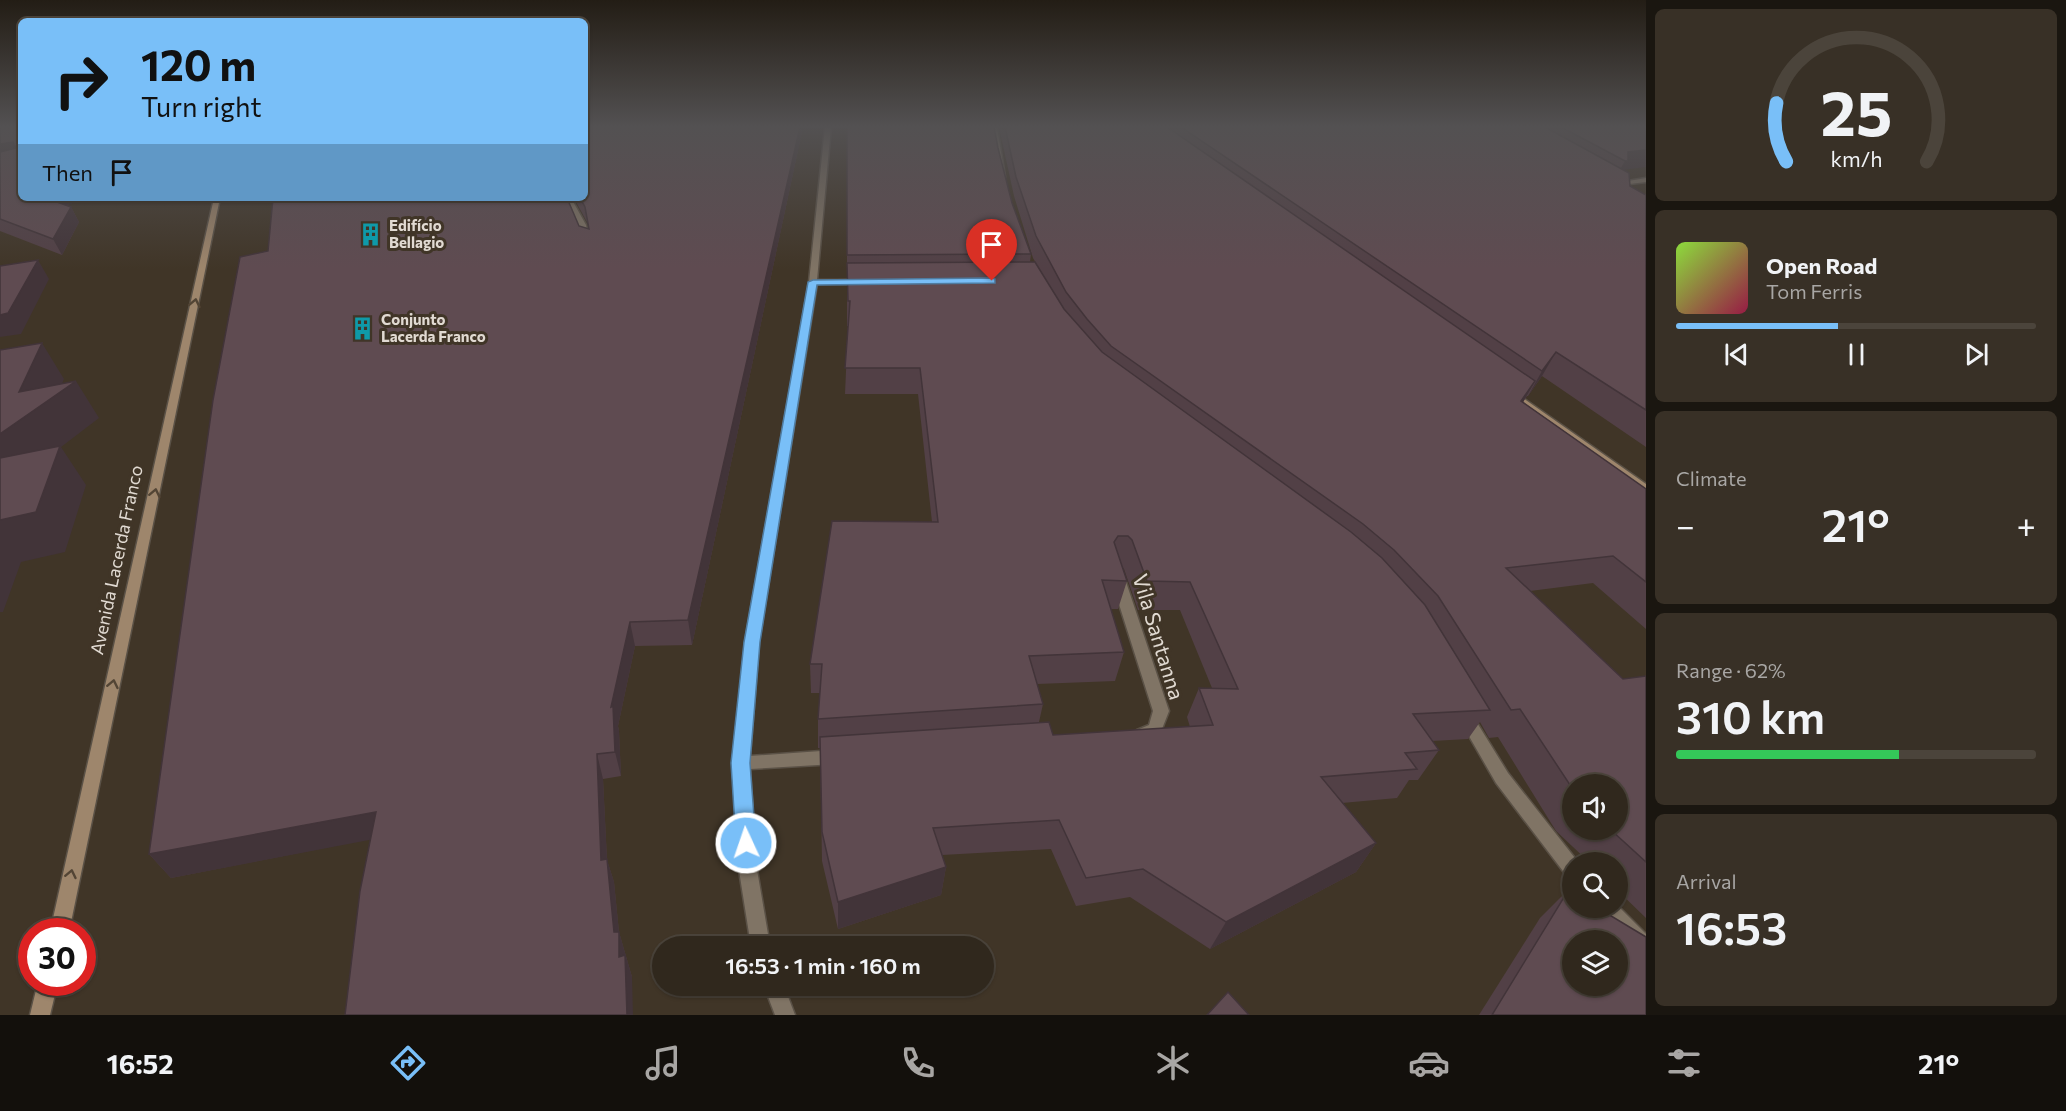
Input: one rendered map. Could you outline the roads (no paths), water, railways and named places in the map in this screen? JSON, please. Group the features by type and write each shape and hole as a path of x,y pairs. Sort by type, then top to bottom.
{"street":[{"path":"758,936 747,864 741,763 752,642 813,282 823,174"},
{"path":"1003,174 1005,188"},
{"path":"1602,178 1629,194"},
{"path":"1612,184 1646,180"},
{"name":"Avenida Lacerda Franco","path":"62,918 216,201"},
{"path":"570,201 588,243"},
{"path":"813,282 872,282"},
{"path":"1506,389 1646,489"},
{"name":"Vila Santanna","path":"1115,570 1161,711 1158,726 1148,734 1125,736"},
{"path":"1461,708 1502,778 1562,856"},
{"path":"741,763 855,755"},
{"path":"1617,918 1646,948"},
{"path":"40,1015 45,996"},
{"path":"777,996 784,1015"}],"place":[{"name":"Edifício Bellagio","path":"371,235"},
{"name":"Conjunto Lacerda Franco","path":"363,329"}]}
